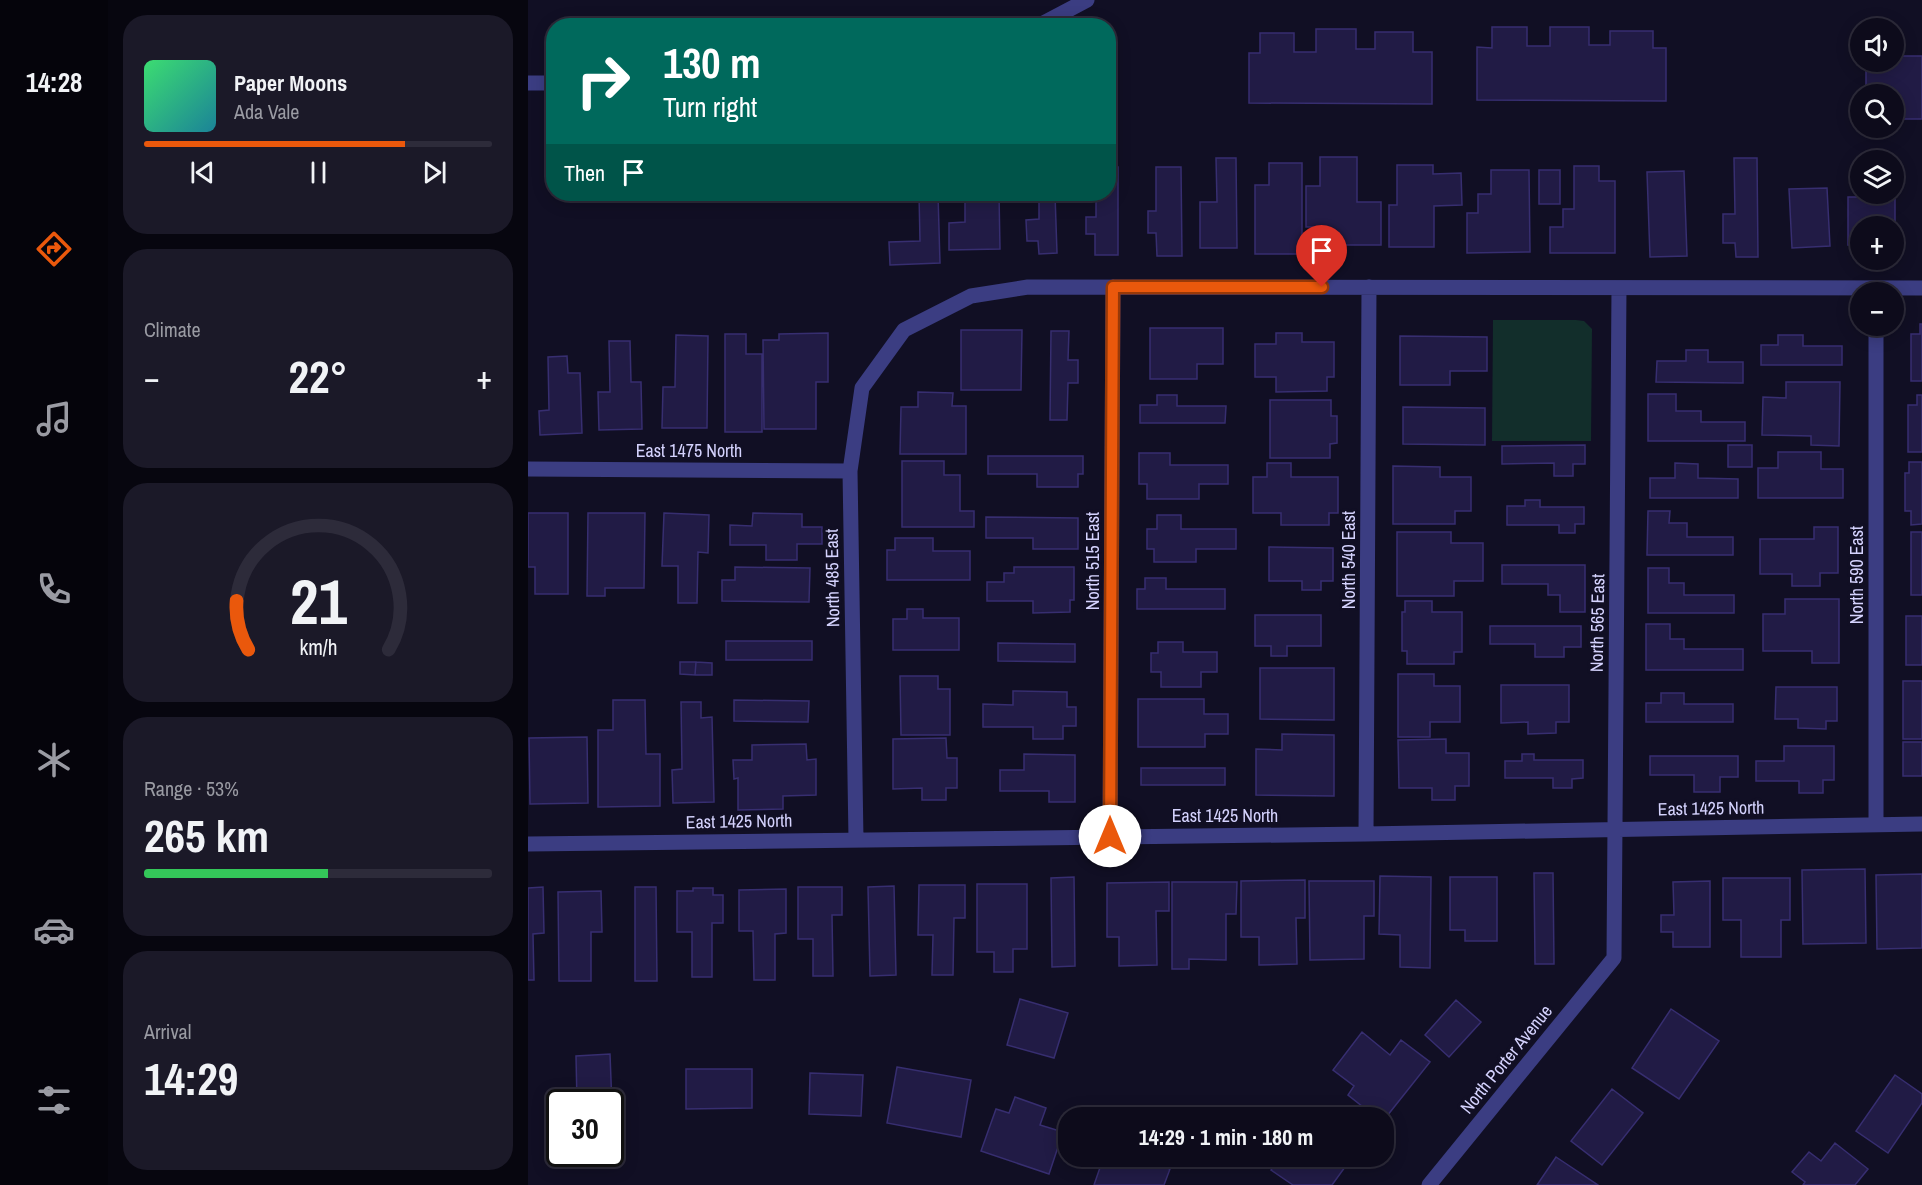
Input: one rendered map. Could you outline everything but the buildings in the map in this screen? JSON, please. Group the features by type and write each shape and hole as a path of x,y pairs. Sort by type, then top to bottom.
{"street":[{"path":"1053,18 1087,0"},
{"path":"528,83 546,83"},
{"name":"North 485 East","path":"856,839 850,471 862,388 904,330 971,296 1028,287 1113,287"},
{"path":"1113,287 1850,290"},
{"name":"North 515 East","path":"1110,836 1113,287"},
{"name":"North 540 East","path":"1366,834 1369,287"},
{"name":"North 565 East","path":"1614,958 1619,288"},
{"path":"1904,289 1922,288"},
{"name":"North 590 East","path":"1876,336 1876,825"},
{"name":"East 1475 North","path":"528,469 850,471"},
{"name":"East 1425 North","path":"528,844 1366,834 1922,824"},
{"name":"North Porter Avenue","path":"1429,1185 1614,958"}],"green space":[{"path":"1493,320 1576,320 1584,321 1592,329 1591,441 1492,441"}],"route":[{"path":"1110,836 1113,287 1322,287"}]}
